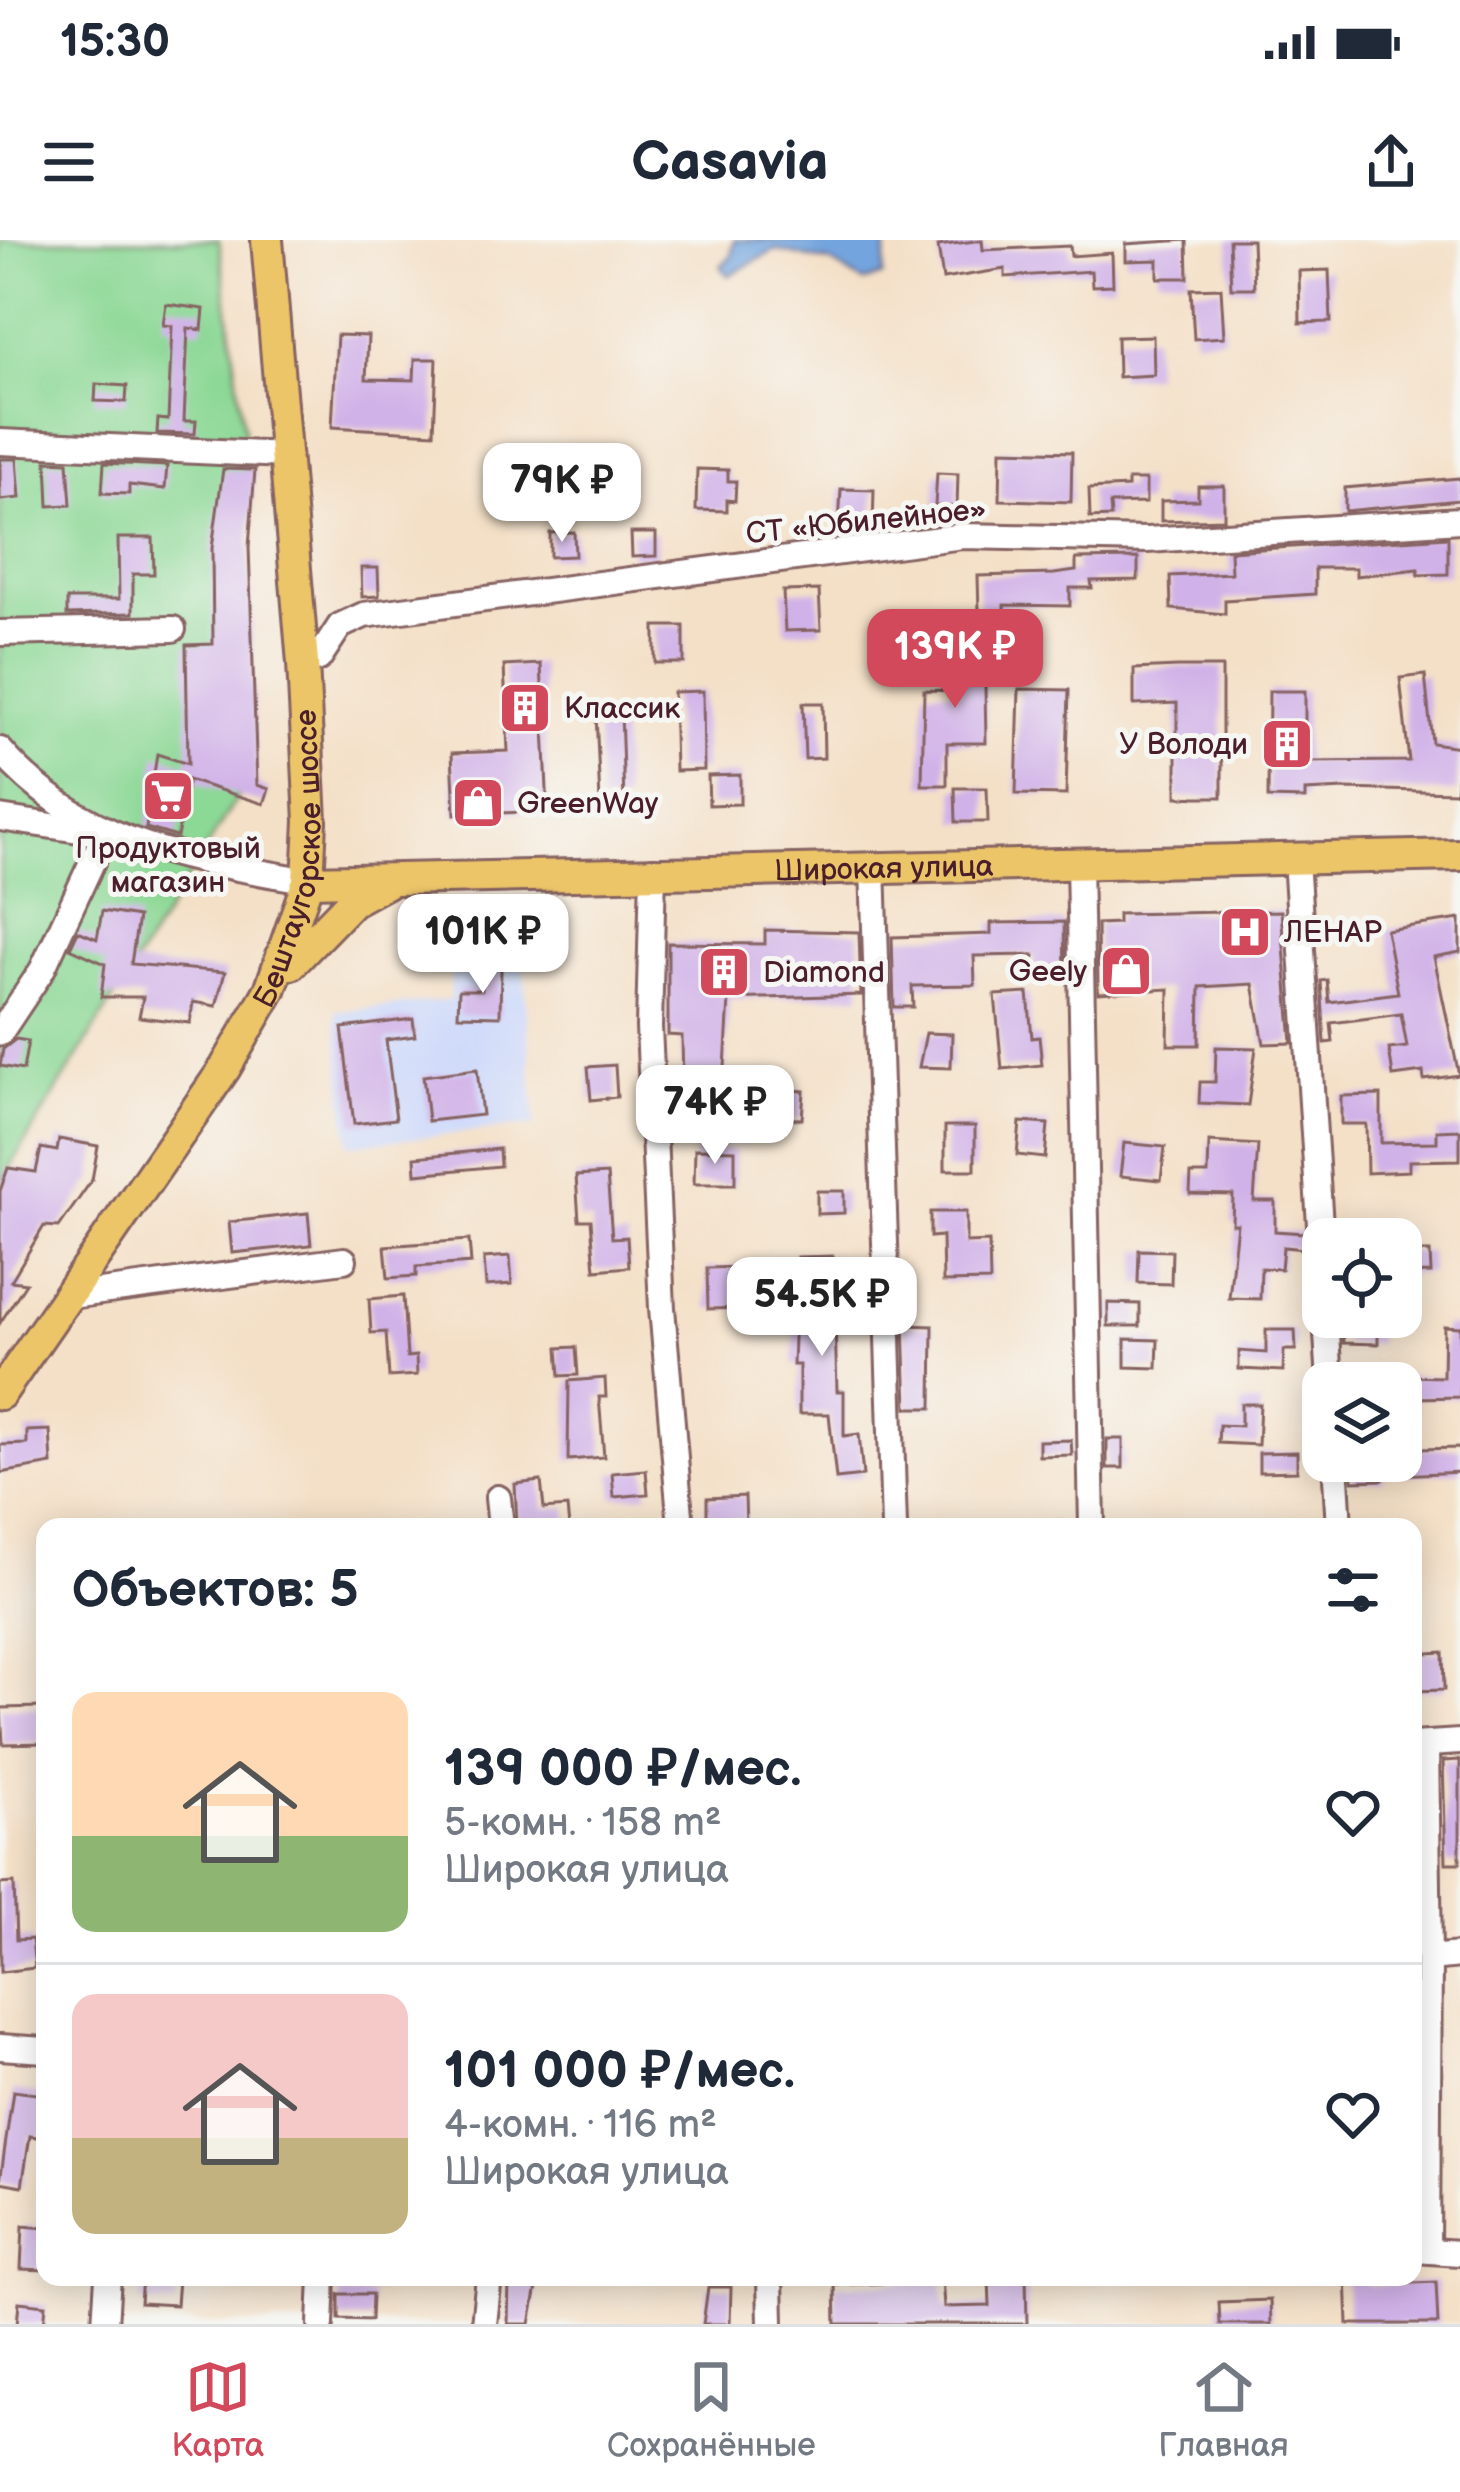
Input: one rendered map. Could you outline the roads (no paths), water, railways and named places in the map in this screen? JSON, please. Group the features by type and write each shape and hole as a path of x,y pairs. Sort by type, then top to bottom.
{"main road":[{"name":"Бештаугорское шоссе","path":"0,1394 202,1103 271,990 308,881 311,821 303,663 267,240"},
{"path":"311,821 320,842 339,856 402,877"},
{"name":"Широкая улица","path":"308,881 1460,855"},
{"path":"271,990 315,933 352,901 402,877"}],"street":[{"path":"0,442 285,455"},
{"name":"СТ «Юбилейное»","path":"303,663 319,658 340,626 364,615 640,581 707,566 826,558 860,547 963,536 1147,540 1460,520"},
{"path":"0,633 172,629"},
{"path":"0,750 105,834"},
{"path":"0,818 105,834 156,852 308,881"},
{"path":"0,1033 41,970 105,834"},
{"path":"1296,860 1320,1218"},
{"path":"1079,862 1092,1518"},
{"path":"873,865 894,1518"},
{"path":"653,870 649,1027 662,1308 680,1518"},
{"path":"70,1296 344,1260"},
{"path":"1336,1482 1338,1518"},
{"path":"498,1498 500,1518"},
{"path":"1422,1745 1460,1742"},
{"path":"1422,1924 1429,1958 1422,2102"},
{"path":"1429,1958 1460,1955"},
{"path":"0,2047 36,2049"},
{"path":"1422,2250 1460,2254"},
{"path":"105,2324 107,2286"},
{"path":"321,2324 323,2286"},
{"path":"484,2324 488,2286"},
{"path":"770,2286 771,2324"}],"water":[{"path":"734,240 887,240 883,276 863,282 832,263 776,250 728,276 721,266 731,256"}],"place":[{"name":"Классик","path":"525,708"},
{"name":"У Володи","path":"1287,744"},
{"name":"Продуктовый магазин","path":"168,796"},
{"name":"GreenWay","path":"478,803"},
{"name":"ЛЕНАР","path":"1245,932"},
{"name":"Geely","path":"1126,971"},
{"name":"Diamond","path":"724,972"}]}
